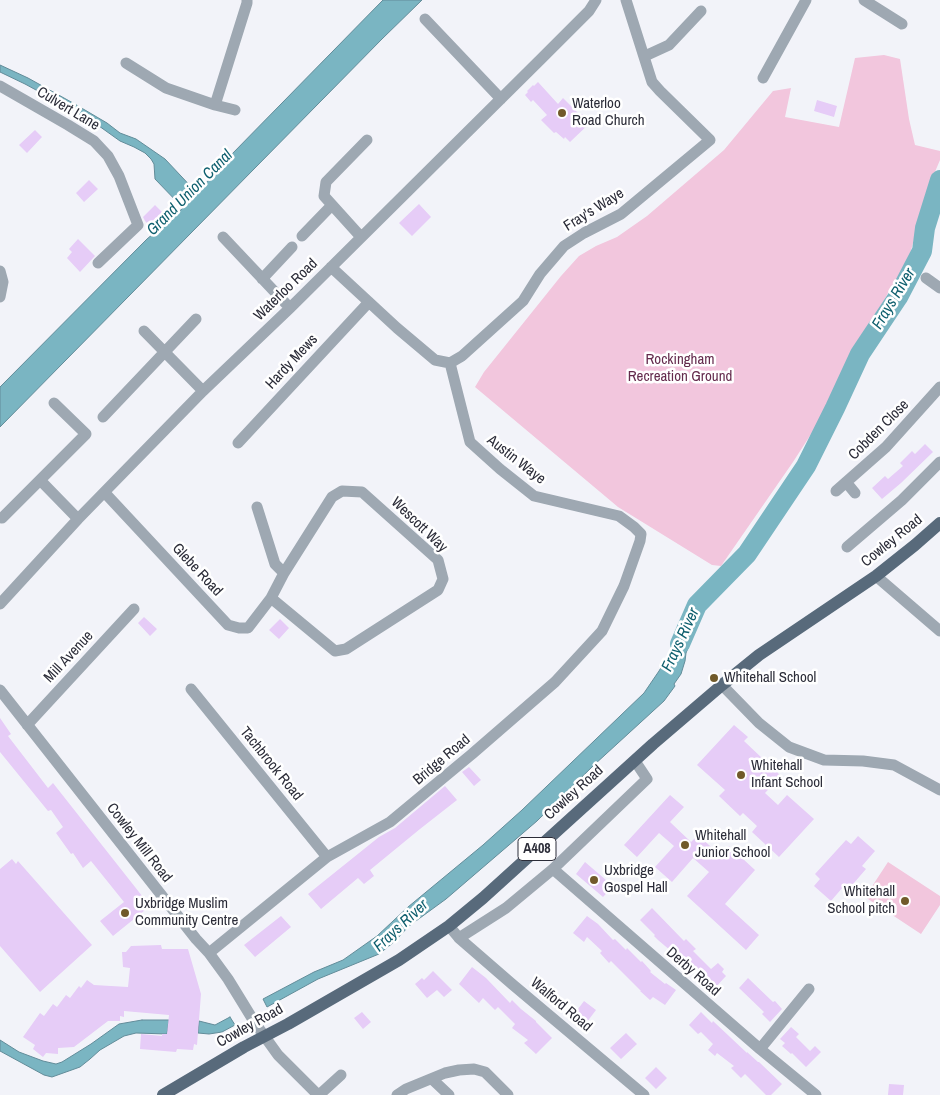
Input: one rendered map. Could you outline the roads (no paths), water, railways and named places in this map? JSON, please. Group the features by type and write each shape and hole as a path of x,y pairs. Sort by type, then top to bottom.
{"main road":[{"name":"Cowley Road","path":"163,1095 399,960 449,926 483,898 634,761 722,685 759,656 876,576 940,523"}],"street":[{"path":"215,105 248,3 247,0"},
{"name":"Waterloo Road","path":"0,604 78,519 203,391 290,308 589,11 596,0"},
{"name":"Fray's Waye","path":"450,363 462,356 522,301 540,274 564,246 584,232 621,214 710,140 652,82 626,0"},
{"path":"763,78 806,0"},
{"path":"864,0 902,24"},
{"path":"645,56 669,45 702,11"},
{"path":"425,19 501,98"},
{"path":"126,63 166,88 234,110"},
{"name":"Culvert Lane","path":"0,86 94,141 108,156 119,176 138,225 98,263"},
{"path":"360,237 324,196 326,182 367,140"},
{"path":"302,236 332,205"},
{"path":"223,237 290,308"},
{"path":"262,278 292,247"},
{"path":"331,267 396,328 435,360 450,363"},
{"path":"0,272 3,282 0,297"},
{"path":"926,278 940,288"},
{"name":"Hardy Mews","path":"238,443 369,302"},
{"path":"103,417 196,319"},
{"path":"144,331 203,391"},
{"name":"Austin Waye","path":"450,363 470,442 534,496 619,516 642,534 640,541"},
{"name":"Cobden Close","path":"836,491 886,448 940,388"},
{"path":"2,518 86,434 54,403"},
{"path":"847,547 902,500 940,462"},
{"path":"40,480 78,519"},
{"path":"846,482 855,493"},
{"name":"Wescott Way","path":"342,491 362,492 438,560 443,579 438,590 346,649 335,652 271,598 284,573 332,497 342,491"},
{"name":"Glebe Road","path":"105,493 228,625 248,628 271,598"},
{"path":"257,507 274,564 284,573"},
{"name":"Bridge Road","path":"209,953 327,857 390,822 472,754 554,682 602,631 624,586 640,541"},
{"path":"876,576 940,631"},
{"name":"Mill Avenue","path":"27,725 134,609"},
{"path":"722,685 759,723 789,747 824,760 863,761 894,765 940,790"},
{"name":"Tachbrook Road","path":"190,689 327,857"},
{"name":"Cowley Mill Road","path":"0,690 209,953 228,979 253,1020 283,1061 318,1095"},
{"path":"459,938 506,908 553,869 646,779 634,761"},
{"name":"Derby Road","path":"553,869 760,1049 816,1095"},
{"name":"Walford Road","path":"449,926 459,938 512,984 644,1095"},
{"path":"760,1049 809,989"},
{"path":"397,1095 406,1089 445,1074 460,1070 480,1069 487,1073 508,1095"},
{"path":"318,1095 341,1075"},
{"path":"432,1079 449,1095"}],"water":[{"name":"Grand Union Canal","path":"383,0 422,0 0,427 0,387 147,239 183,208 155,179 154,164 145,153 120,141 71,109 0,72 0,65 73,103 120,133 136,139 165,159 197,193 231,155"},
{"path":"686,617 697,625 686,653 681,674 674,684 675,686 664,701 594,765 537,821 446,899 409,926 379,954 318,979 267,1007 263,999 314,972 343,960 377,936 408,907 522,810 644,693 672,649"},
{"path":"230,1017 235,1025 222,1032 198,1033 199,1021 215,1025"},
{"path":"142,1020 169,1020 167,1034 136,1033 124,1036 100,1050 80,1067 52,1077 44,1075 0,1051 0,1040 19,1052 56,1064 91,1044 119,1024"}],"waterway":[{"name":"Frays River","path":"680,644 697,605 747,554 806,466 860,354 898,297 922,251 925,228 940,180"}],"place":[{"name":"Waterloo Road Church","path":"562,113"},
{"name":"Whitehall School","path":"714,678"},
{"name":"Whitehall Infant School","path":"741,775"},
{"name":"Whitehall Junior School","path":"685,845"},
{"name":"Uxbridge Gospel Hall","path":"594,880"},
{"name":"Whitehall School pitch","path":"905,901"},
{"name":"Uxbridge Muslim Community Centre","path":"125,913"}],"park label":[{"name":"Rockingham Recreation Ground","path":"680,368"}]}
